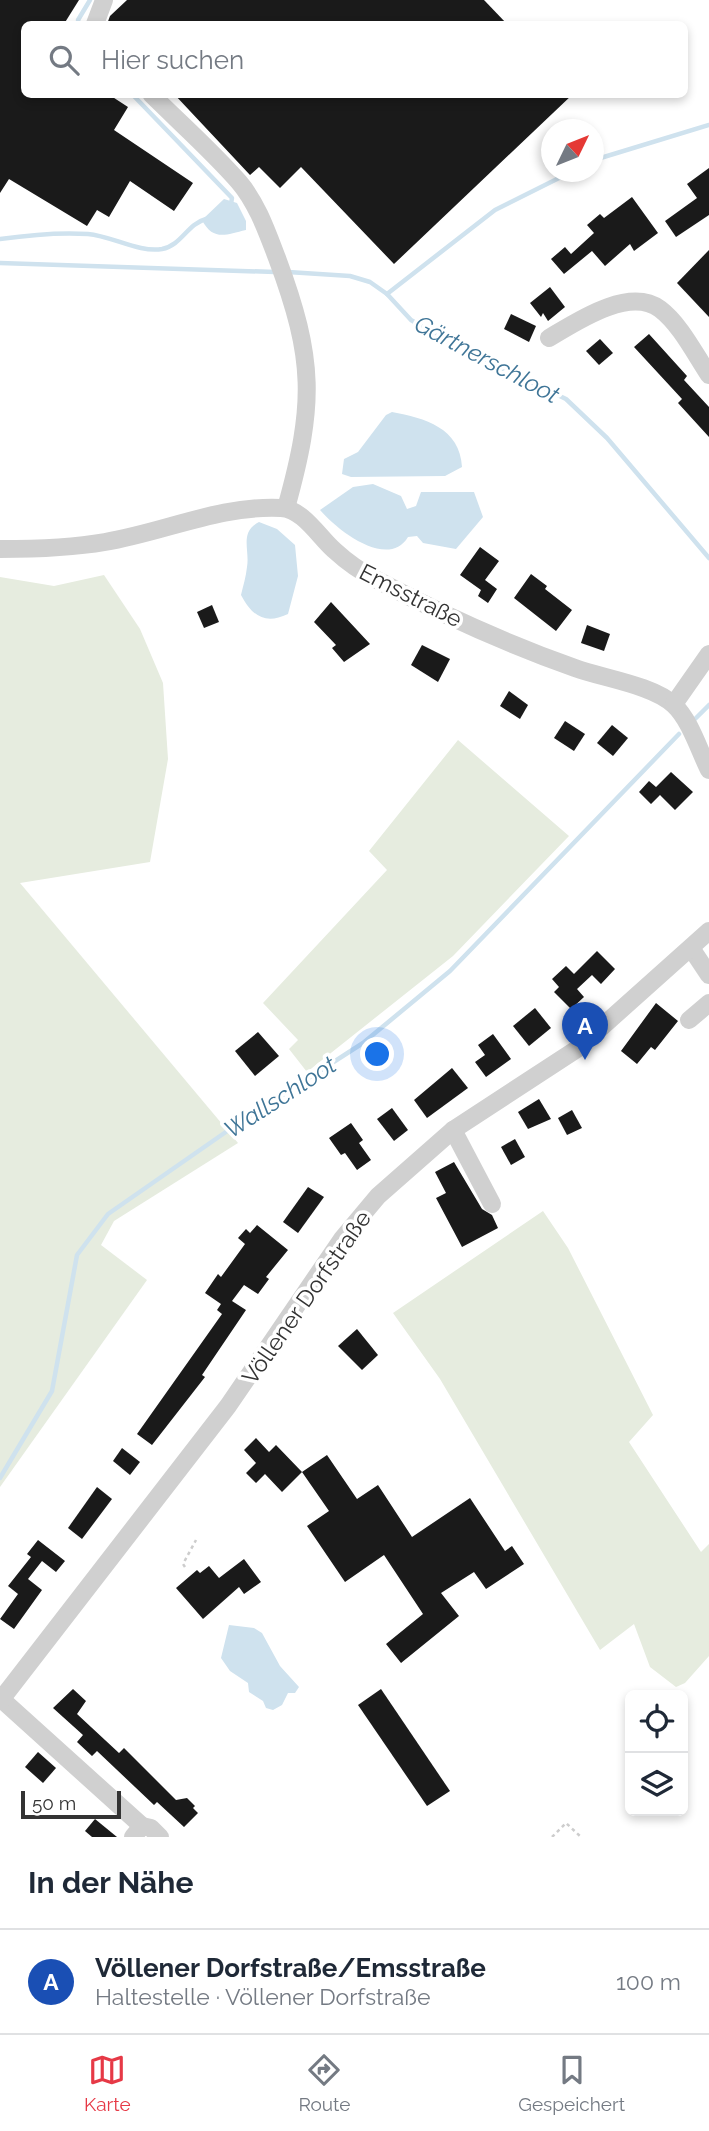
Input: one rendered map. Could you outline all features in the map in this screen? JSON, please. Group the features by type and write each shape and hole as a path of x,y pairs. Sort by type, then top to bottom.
{"street":[{"path":"96,21 104,0"},
{"path":"0,549 33,549 107,542 185,520 248,508 286,508 305,425 309,374 304,340 262,220 240,183 155,98"},
{"path":"549,338 595,311 630,302 659,308 709,375"},
{"name":"Emsstraße","path":"286,508 303,519 332,549 361,572 439,612 568,666 621,680 674,704"},
{"path":"709,654 674,704 709,770"},
{"name":"Völlener Dorfstraße","path":"1,1699 228,1406 360,1217 397,1177 453,1130 577,1049 709,932"},
{"path":"691,948 709,975"},
{"path":"689,1020 709,1003"},
{"path":"453,1130 492,1204"},
{"path":"1,1699 137,1832 150,1828 160,1837"}],"path":[{"path":"185,1567 183,1564 196,1540"},
{"path":"552,1837 566,1823 581,1837"}],"shaded area":[{"path":"104,575 140,629 163,683 168,759 150,862 20,883 238,1143 114,1221 101,1245 147,1280 0,1487 0,577 54,586"},
{"path":"458,740 569,836 453,956 307,1072 289,1049 298,1040 263,1003 387,870 369,851"},
{"path":"543,1211 568,1248 653,1415 629,1442 701,1552 709,1544 709,1656 685,1683 676,1687 650,1667 634,1624 600,1650 440,1379 393,1313"}],"water":[{"path":"224,199 237,203 246,221 246,230 220,235 206,227 202,220"},
{"path":"392,412 428,422 448,434 460,454 462,467 445,476 351,477 342,474 344,459 358,452 386,415"},
{"path":"373,484 401,496 407,509 416,506 421,492 474,492 483,517 456,549 423,543 417,536 408,537 399,546 388,550 376,548 350,536 320,510 353,487"},
{"path":"259,522 277,529 295,545 298,576 288,614 272,619 260,617 241,595 248,561 247,536"},
{"path":"229,1625 254,1628 262,1633 280,1666 299,1687 295,1693 288,1693 282,1705 273,1710 266,1708 263,1701 249,1692 248,1683 230,1671 221,1658"}],"building":[{"path":"0,0 79,0 66,21 21,21 21,98 114,98 128,107 114,130 193,183 174,211 130,181 109,217 97,210 87,226 9,179 0,193"},
{"path":"127,0 484,0 504,21 108,21"},
{"path":"178,98 569,98 547,119 541,119 541,124 394,264 301,167 280,188 259,167 250,175"},
{"path":"709,168 709,215 676,237 665,221 697,198 687,184"},
{"path":"632,197 658,233 634,251 630,244 605,266 592,251 564,274 551,259 565,247 571,254 594,233 587,225 600,214 604,218"},
{"path":"709,250 709,317 677,283"},
{"path":"550,287 565,307 548,321 543,313 541,317 530,303"},
{"path":"511,314 536,326 529,342 504,329"},
{"path":"649,334 687,376 684,380 709,407 709,437 678,403 682,399 634,347"},
{"path":"600,339 613,353 599,365 586,351"},
{"path":"480,547 499,561 485,580 497,589 488,603 478,596 481,590 460,575"},
{"path":"531,574 572,610 556,631 514,598"},
{"path":"331,602 370,644 344,662 332,648 336,645 314,622"},
{"path":"212,605 219,622 204,628 197,612"},
{"path":"587,625 610,634 604,651 581,643"},
{"path":"422,645 450,659 438,682 411,665"},
{"path":"509,691 528,705 520,719 500,706"},
{"path":"565,721 585,734 574,751 554,738"},
{"path":"612,725 628,738 613,756 597,743"},
{"path":"671,772 693,792 675,810 660,795 651,804 639,792 649,781 656,787"},
{"path":"597,951 615,969 601,984 592,975 577,989 584,997 571,1009 554,992 559,987 552,979 566,966 574,974"},
{"path":"656,1003 678,1021 655,1050 651,1047 637,1064 621,1051"},
{"path":"535,1008 551,1028 529,1046 513,1026"},
{"path":"258,1032 279,1056 255,1076 235,1051"},
{"path":"493,1034 511,1059 486,1077 475,1062 485,1055 478,1045"},
{"path":"452,1068 468,1088 427,1118 414,1100"},
{"path":"539,1099 551,1119 528,1129 518,1112"},
{"path":"392,1108 408,1130 394,1141 377,1119"},
{"path":"572,1110 582,1128 567,1135 558,1118"},
{"path":"351,1123 363,1140 359,1143 371,1160 357,1170 345,1153 341,1155 329,1138"},
{"path":"515,1139 525,1157 511,1165 501,1147"},
{"path":"454,1162 482,1209 492,1215 498,1228 462,1247 436,1198 446,1193 435,1172"},
{"path":"308,1187 324,1197 298,1233 283,1222"},
{"path":"257,1225 288,1250 266,1277 269,1279 258,1294 244,1285 232,1301 246,1310 202,1375 205,1377 152,1445 137,1434 222,1314 217,1310 221,1304 205,1293 218,1274 221,1277 245,1244 238,1238 246,1229 250,1233"},
{"path":"357,1329 378,1355 362,1370 338,1346"},
{"path":"256,1438 269,1452 276,1445 302,1472 282,1492 265,1474 256,1483 246,1473 256,1463 244,1450"},
{"path":"122,1448 140,1462 130,1475 113,1461"},
{"path":"327,1455 357,1499 378,1485 412,1537 470,1498 505,1551 512,1546 524,1564 486,1589 474,1572 441,1593 459,1616 401,1663 386,1644 423,1614 384,1555 345,1582 307,1526 329,1511 302,1472"},
{"path":"97,1487 112,1499 82,1539 68,1528"},
{"path":"38,1540 65,1561 56,1572 42,1561 28,1579 42,1590 14,1629 0,1619 18,1594 8,1586 31,1557 27,1554"},
{"path":"244,1559 261,1582 244,1594 239,1587 203,1619 176,1588 197,1570 200,1573 209,1566 219,1578"},
{"path":"73,1689 86,1701 77,1714 119,1753 124,1748 176,1800 187,1798 195,1806 193,1808 198,1813 184,1827 157,1802 154,1805 97,1751 92,1756 77,1742 83,1735 53,1708"},
{"path":"381,1689 450,1791 427,1806 358,1705"},
{"path":"38,1752 56,1768 43,1783 25,1767"},
{"path":"95,1819 117,1837 92,1837 85,1831"}],"waterway":[{"path":"78,21 90,0"},
{"path":"136,98 232,198 231,204"},
{"path":"604,157 709,125"},
{"path":"387,294 495,210 551,182"},
{"path":"0,239 44,234 88,234 153,250 169,247 194,225 206,219"},
{"name":"Gärtnerschloot","path":"0,263 275,272"},
{"name":"Gärtnerschloot","path":"288,272 350,276 370,282 387,294 411,320 453,345 566,399 607,438 709,558"},
{"name":"Wallschloot","path":"695,719 709,705"},
{"name":"Wallschloot","path":"0,1478 52,1391 77,1255 108,1214 233,1127 363,1043 450,971 679,734"}],"place":[{"name":"Völlener Dorfstraße/Emsstraße","path":"585,1060"}]}
